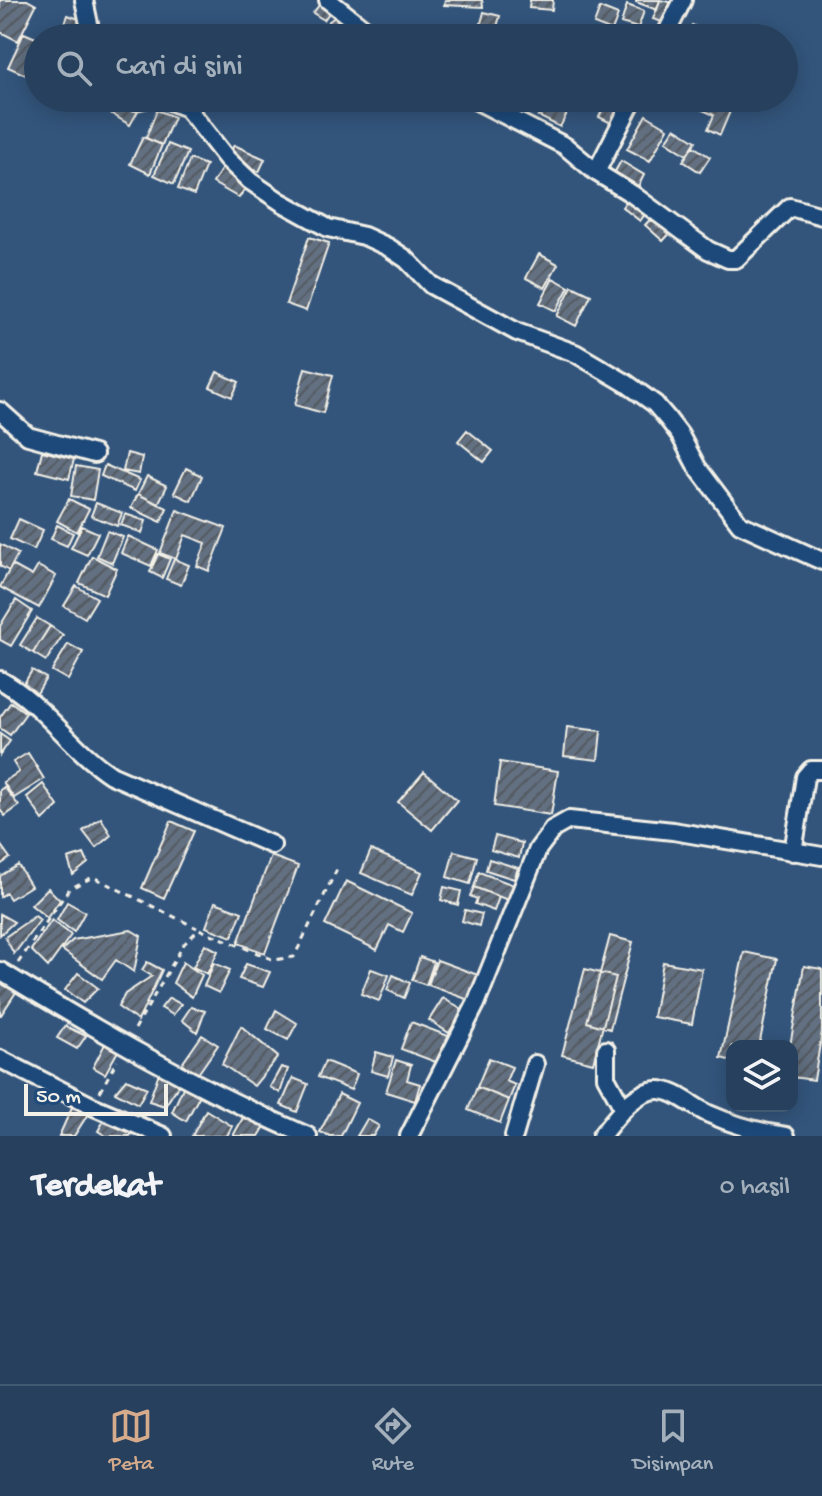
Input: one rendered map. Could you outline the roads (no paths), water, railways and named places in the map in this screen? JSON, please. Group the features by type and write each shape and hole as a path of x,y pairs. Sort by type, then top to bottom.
{"street":[{"path":"84,0 89,24"},
{"path":"328,0 358,24"},
{"path":"671,24 683,0"},
{"path":"190,112 227,159 250,181 291,208 328,228 364,236 388,247 406,259 431,285 517,332 575,353 626,383 655,404 667,418 697,467 740,524 822,561"},
{"path":"498,112 565,146 596,172 632,194 708,250 731,259 748,248 790,207 822,216"},
{"path":"596,172 627,112"},
{"path":"0,411 28,436 94,454"},
{"path":"0,680 25,694 94,763 111,775 272,845"},
{"path":"793,852 805,777 811,770 822,770"},
{"path":"409,1136 476,1004 538,849 553,829 569,820 673,831 822,856"},
{"path":"4,973 125,1046 237,1106 308,1136"},
{"path":"606,1050 606,1077 623,1108"},
{"path":"0,1059 92,1106 163,1136"},
{"path":"514,1136 535,1064"},
{"path":"601,1136 623,1108 647,1092 657,1090 669,1092 707,1113 754,1132 786,1136"}]}
